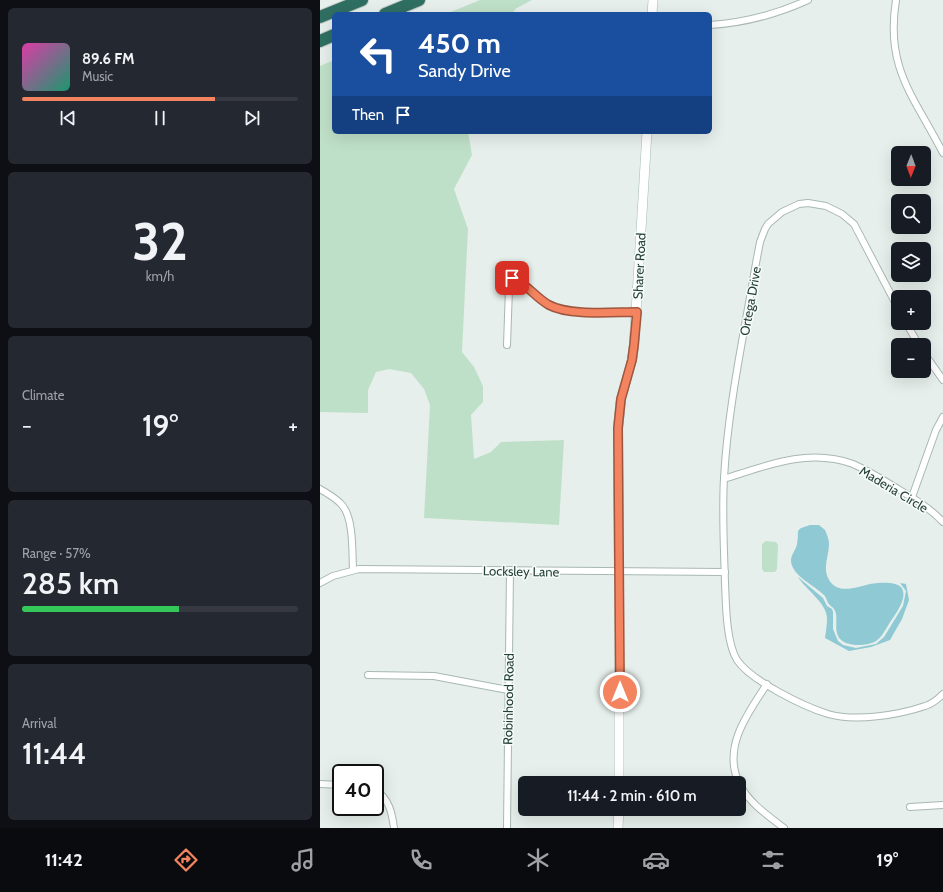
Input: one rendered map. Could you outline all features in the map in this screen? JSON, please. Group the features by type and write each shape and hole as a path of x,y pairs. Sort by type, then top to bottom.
{"highway":[{"path":"332,12 362,0"},
{"path":"390,12 419,0"},
{"path":"320,17 332,12"},
{"path":"320,41 332,36"}],"street":[{"path":"652,12 653,0"},
{"path":"712,25 747,20 778,12 808,0"},
{"path":"896,0 893,35 897,63 907,89 943,153"},
{"name":"Sharer Road","path":"619,776 618,428 621,399 632,360 634,345 646,134"},
{"name":"Ortega Drive","path":"725,572 724,478 730,422 760,242 765,229 768,224 787,208 798,204 820,204 834,209 854,224 891,294"},
{"path":"507,345 509,288 510,280 512,278 519,281 541,300 556,308 579,312 637,312"},
{"path":"931,363 943,380"},
{"path":"912,497 936,430 943,417"},
{"name":"Maderia Circle","path":"724,478 796,458 822,457 840,460 865,470 912,497 943,522"},
{"path":"320,489 336,499 346,511 350,526 353,570"},
{"name":"Locksley Lane","path":"320,583 333,576 353,570 725,572"},
{"name":"Robinhood Road","path":"507,828 510,570"},
{"path":"725,572 726,598 732,648 742,666 766,684 812,709 835,716 850,718 896,713 925,706 938,699 943,694"},
{"path":"368,674 434,676 508,690"},
{"path":"737,776 733,764 738,732 766,684"},
{"path":"320,784 332,785"},
{"path":"746,794 761,811 784,828"},
{"path":"384,798 388,803 394,828"},
{"path":"910,807 943,805"},
{"path":"618,828 619,816"}],"green space":[{"path":"480,0 532,0 515,9 514,12 451,12"},
{"path":"332,61 332,134 468,134 472,155 454,189 468,229 462,352 474,367 483,386 483,402 471,415 474,459 491,452 501,442 564,440 559,525 424,518 430,405 424,389 411,373 389,369 376,372 368,390 368,413 320,412 320,66"},
{"path":"766,541 776,542 778,545 777,569 775,572 764,572 762,569 762,544"}],"water":[{"path":"810,525 819,525 825,530 829,540 826,571 829,580 833,585 842,589 848,589 870,584 889,583 898,585 902,588 903,599 899,608 880,638 876,641 867,644 855,645 841,640 836,629 836,615 834,608 829,604 820,591 799,576 792,566 791,559 798,539 798,531 801,528"},
{"path":"798,577 823,598 827,606 832,609 833,629 838,641 843,645 856,648 876,644 884,637 903,606 906,591 900,583 906,584 909,600 902,619 890,640 871,647 849,651 825,638 827,621 826,612 820,602"}],"route":[{"path":"512,278 519,281 549,305 565,311 637,312 632,360 621,399 618,428 620,692"}]}
